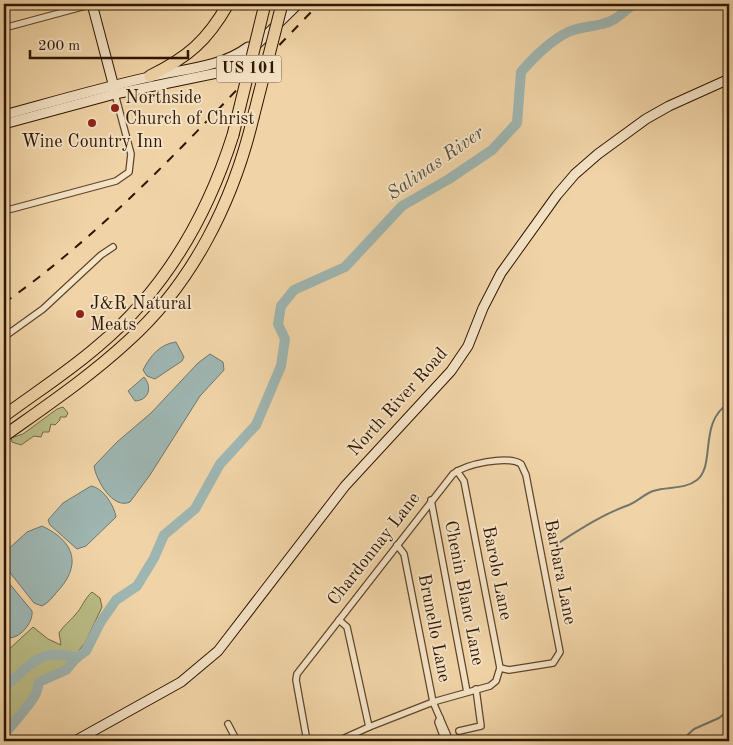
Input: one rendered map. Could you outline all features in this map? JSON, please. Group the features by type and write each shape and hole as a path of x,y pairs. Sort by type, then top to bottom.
{"highway":[{"path":"150,76 195,49 207,37 228,4"},
{"name":"US 101","path":"4,416 98,346 147,297 188,240 209,198 233,135 265,4"},
{"name":"US 101","path":"4,436 95,369 128,341 160,308 210,237 241,162 282,4"}],"main road":[{"path":"92,4 114,90"},
{"path":"4,124 114,90 150,76 215,63 240,53 290,4"},
{"path":"4,115 114,90 201,77 233,65 266,37 298,4"},
{"name":"North River Road","path":"75,741 181,682 218,651 344,486 451,371 468,346 483,308 501,273 557,195 576,174 598,154 646,119 669,106 729,79"}],"street":[{"path":"4,28 92,4"},
{"path":"4,211 116,181 130,172 131,154 114,90"},
{"path":"4,337 43,309 101,255 113,248"},
{"name":"Barbara Lane","path":"457,471 464,467 508,459 516,461 524,468 560,647 557,659 553,663 509,670 500,668"},
{"name":"Chardonnay Lane","path":"307,741 296,678 431,500 457,471"},
{"name":"Barolo Lane","path":"457,471 464,481 500,668 496,681 490,686 476,689"},
{"name":"Chenin Blanc Lane","path":"431,500 467,692"},
{"name":"Brunello Lane","path":"397,545 404,554 433,702 450,741"},
{"path":"339,620 347,626 369,726"},
{"path":"338,741 369,726 433,702 476,689 481,726 459,731"},
{"name":"Brunello Lane","path":"440,718 438,722 445,741"},
{"path":"228,724 237,741"}],"green space":[{"path":"63,407 68,413 66,417 60,417 60,420 55,425 51,424 49,432 43,432 41,437 34,436 21,445 12,442 11,438 23,434 57,409"},
{"path":"92,592 100,598 102,607 85,643 64,668 37,681 31,697 4,731 4,654 33,627 48,639 61,645 59,633"}],"water":[{"path":"176,342 184,357 182,361 155,379 147,376 143,370 152,356 165,345"},
{"path":"210,354 223,362 224,370 200,396 150,475 130,502 117,502 102,486 94,466 117,442 151,413 198,363"},
{"path":"144,377 149,388 147,395 135,401 128,391"},
{"path":"91,486 104,494 113,507 116,517 86,546 77,549 50,525 48,520 63,503"},
{"path":"42,526 62,539 72,555 72,564 70,573 64,583 50,600 42,606 34,603 4,565 4,553 27,532"},
{"path":"4,577 32,611 30,621 23,631 19,635 9,638 4,636"}],"waterway":[{"name":"Salinas River","path":"4,734 32,700 37,692 39,682 66,670 76,658 86,651 100,623 116,600 137,586 154,558 164,535 195,509 220,464 256,425 281,366 285,339 278,324 281,306 294,290 345,267 402,206 449,179 492,150 517,123 521,72 537,55 561,36 572,30 611,21 634,4"},
{"path":"560,542 592,522 633,503 650,492 681,487 697,480 703,473 706,464 710,432 714,421 720,411 729,403"},
{"name":"Salinas River","path":"4,687 36,660 53,655 77,658"},
{"path":"681,741 694,729 719,718 729,710"}],"railway":[{"path":"4,303 47,271 129,199 319,4"}],"place":[{"name":"Northside Church of Christ","path":"115,108"},
{"name":"Wine Country Inn","path":"92,123"},
{"name":"J&R Natural Meats","path":"80,314"}]}
